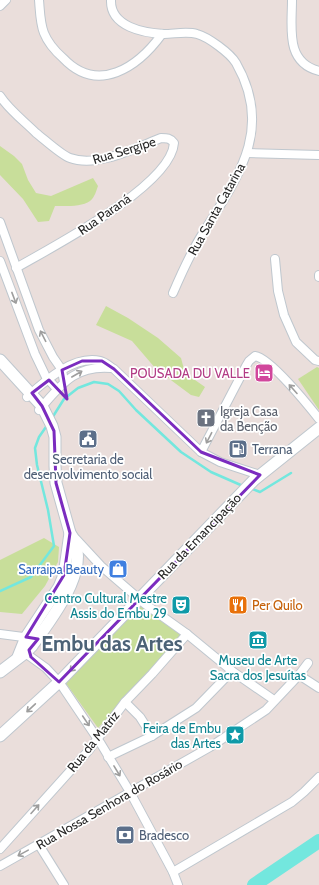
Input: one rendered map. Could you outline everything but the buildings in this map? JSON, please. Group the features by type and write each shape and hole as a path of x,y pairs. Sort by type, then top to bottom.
{"street":[{"path":"0,6 6,0"},
{"path":"39,0 40,18 44,34 51,46 64,60 79,71 94,75 110,74 126,69 144,56 162,34"},
{"name":"Rua Santa Catarina","path":"111,0 114,12 118,19 129,27 162,34 197,34 222,48 234,60 245,80 250,103 252,131 247,153 228,193 202,234 186,263 173,293"},
{"path":"292,0 292,41 294,50 299,60 309,68 319,71"},
{"name":"Rua Sergipe","path":"0,96 16,114 44,139 69,158 83,162 112,156 161,138 171,139 174,143"},
{"name":"Rua Paraná","path":"16,268 84,230 135,193 164,166 172,153 174,143"},
{"path":"247,153 319,155"},
{"path":"0,222 40,330 62,370 64,382"},
{"path":"275,259 278,291 284,315 296,342 315,360 319,361"},
{"path":"0,262 35,354 49,380 57,389"},
{"path":"201,452 246,366 255,356 263,358 319,418"},
{"path":"0,360 45,415 55,437 54,466 56,482 73,536 78,546 78,555 73,582 68,593 26,650 0,672"},
{"path":"29,395 62,370 75,363 88,360 102,362 114,368 201,452 257,478"},
{"path":"45,415 57,389 77,372 99,367 114,368"},
{"name":"Rua da Emancipação","path":"0,736 59,682 244,490 319,428"},
{"path":"73,536 101,566 140,598 145,604 187,634 232,671 274,700"},
{"path":"0,634 26,650 59,682 97,738 130,792 173,872 178,885"},
{"name":"Rua da Matriz","path":"0,848 88,750 125,702 187,634"},
{"name":"Rua Nossa Senhora do Rosário","path":"0,866 210,747 266,710 299,675 308,663"},
{"path":"108,757 152,736 196,708 232,671"},
{"path":"299,675 319,688"},
{"path":"125,702 140,717 152,736"},
{"path":"173,872 292,802 319,777"},
{"path":"39,845 64,885"}],"highlighted area":[{"path":"82,361 102,361 114,369 201,452 260,475 59,682 31,657 29,650 38,639 26,637 64,575 70,533 56,483 54,431 42,406 32,393 49,380 67,399 62,370"}],"green space":[{"path":"0,146 22,164 28,180 36,193 51,196 93,178 98,186 94,196 87,203 73,206 55,206 49,221 38,222 23,199 0,175"},
{"path":"106,306 128,318 158,338 181,358 185,373 205,387 199,397 191,395 156,369 132,341 96,325"},
{"path":"317,367 319,368 319,410 298,379"},
{"path":"44,538 59,547 58,562 45,586 22,614 0,612 0,560"},
{"path":"139,603 183,635 98,728 65,682"}],"waterway":[{"path":"52,418 64,399 78,388 94,382 108,384 119,391 136,410 181,452 211,472 243,486"},
{"path":"0,591 31,577 54,546 48,510 37,465 35,448 39,437 48,424"},
{"path":"250,488 260,492 291,473"},
{"path":"254,885 319,841"}],"place":[{"name":"POUSADA DU VALLE","path":"264,373"},
{"name":"Igreja Casa da Benção","path":"206,418"},
{"name":"Secretaria de desenvolvimento social","path":"88,439"},
{"name":"Terrana","path":"238,449"},
{"name":"Sarraipa Beauty","path":"118,569"},
{"name":"Centro Cultural Mestre Assis do Embu 29","path":"181,605"},
{"name":"Per Quilo","path":"238,605"},
{"name":"Museu de Arte Sacra dos Jesuítas","path":"258,640"},
{"name":"Feira de Embu das Artes","path":"235,735"},
{"name":"Bradesco","path":"125,835"}],"district":[{"name":"Embu das Artes","path":"112,643"}]}
